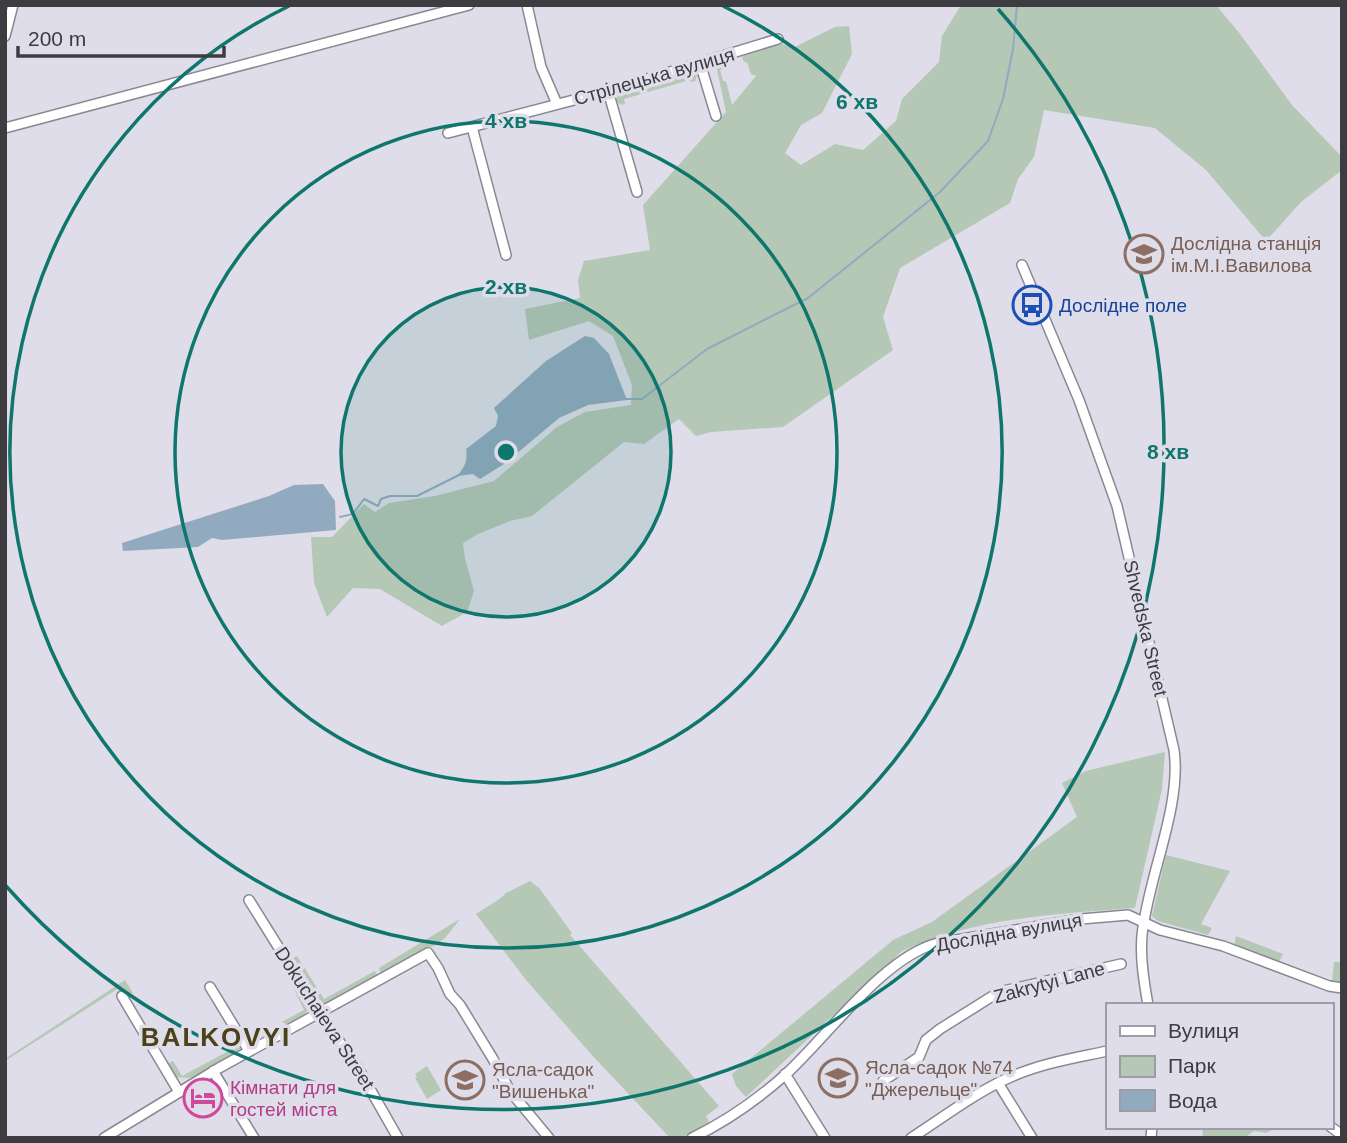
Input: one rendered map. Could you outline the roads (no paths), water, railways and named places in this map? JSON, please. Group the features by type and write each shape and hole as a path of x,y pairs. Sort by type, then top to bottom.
{"street":[{"path":"5,36 13,5"},
{"path":"5,128 469,5"},
{"path":"527,5 541,67 557,104"},
{"name":"Стрілецька вулиця","path":"448,134 608,91 778,39"},
{"path":"701,63 716,116"},
{"path":"608,91 637,192"},
{"path":"472,127 506,255"},
{"name":"Shvedska Street","path":"1022,265 1079,400 1117,506 1174,750 1176,782 1142,937 1143,975 1148,1003"},
{"name":"Dokuchaieva Street","path":"249,900 320,1014 358,1068 398,1138"},
{"name":"Дослідна вулиця","path":"692,1138 727,1118 785,1074 904,958 938,943 1103,916 1128,915 1160,930 1223,946 1329,986 1342,988"},
{"path":"104,1138 249,1051 428,953 510,1091 548,1138"},
{"name":"Zakrytyi Lane","path":"883,1081 919,1057 926,1040 940,1029 999,992 1121,964"},
{"path":"210,986 249,1051"},
{"path":"121,996 178,1092"},
{"path":"911,1138 998,1083 1049,1064 1106,1051"},
{"path":"214,1071 254,1138"},
{"path":"785,1074 825,1138"},
{"path":"998,1083 1032,1138"}],"water":[{"path":"585,336 594,338 609,354 627,400 588,405 559,418 504,464 480,479 473,474 457,476 467,457 466,449 496,426 498,416 494,408 546,361"},
{"path":"323,484 335,501 336,530 222,540 212,538 198,547 123,551 122,543 269,496 294,485"}],"waterway":[{"path":"625,399 642,399 707,349 808,298 940,192 988,141 1003,99 1013,49 1017,5"},
{"path":"340,517 353,514 364,499 378,506 381,499 390,496 417,496 459,475"}],"place":[{"name":"Дослідна станція ім.М.І.Вавилова","path":"1144,254"},
{"name":"Дослідне поле","path":"1032,305"},
{"name":"Ясла-садок №74 \"Джерельце\"","path":"838,1078"},
{"name":"Ясла-садок \"Вишенька\"","path":"465,1080"},
{"name":"Кімнати для гостей міста","path":"203,1098"}],"district":[{"name":"BALKOVYI","path":"216,1037"}]}
